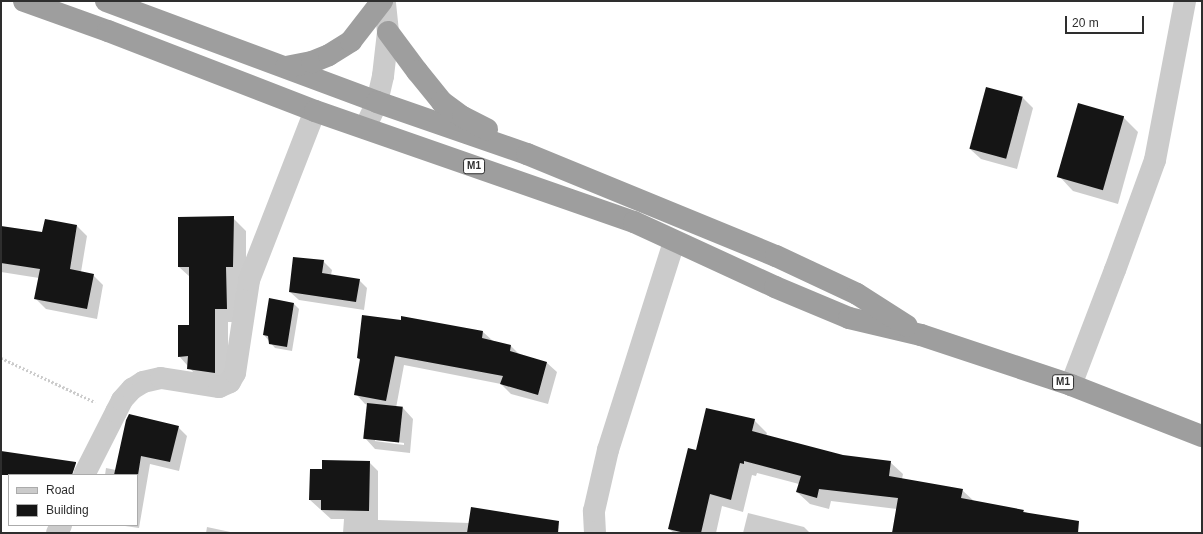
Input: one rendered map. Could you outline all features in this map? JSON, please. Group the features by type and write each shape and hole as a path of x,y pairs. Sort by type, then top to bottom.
{"highway":[{"name":"M1","path":"24,1 108,31 315,111 634,222 674,242 849,318 921,335 1071,385 1202,436"},
{"name":"M1","path":"106,1 377,102 527,154 776,256 857,294 921,335"},
{"path":"286,67 312,62 351,41 384,1"},
{"path":"388,32 442,102 463,117 527,154"}],"street":[{"path":"365,128 377,102 383,76 388,32 384,1"},
{"path":"1071,385 1116,270 1155,160 1185,1"},
{"path":"85,474 122,400 132,389 143,382 161,378 219,387 230,382 235,373 249,280 315,111"},
{"path":"595,533 594,510 608,450 674,242"}],"path":[{"path":"1,358 116,412"}],"building":[{"path":"986,87 1023,97 1006,159 969,149"},
{"path":"1078,103 1124,116 1103,190 1057,177"},
{"path":"234,216 233,267 226,267 227,309 215,309 215,373 187,369 188,356 178,357 178,325 189,325 189,267 178,267 178,217"},
{"path":"45,219 77,225 70,269 94,274 87,309 34,299 40,269 1,263 1,226 42,232"},
{"path":"293,257 324,260 322,273 360,279 356,302 289,292"},
{"path":"269,298 294,303 287,347 269,344 268,336 263,335"},
{"path":"362,315 401,320 401,316 483,331 482,338 511,345 510,351 547,362 538,395 500,384 503,376 395,356 386,401 354,395 360,359 357,358"},
{"path":"367,403 403,407 399,443 363,439"},
{"path":"706,408 755,419 752,431 843,455 891,461 889,476 963,489 961,498 1024,510 1023,512 1079,521 1078,533 892,533 898,498 819,489 817,498 796,492 801,476 744,461 744,464 740,463 731,500 710,494 701,533 685,533 668,529 688,448 696,450"},
{"path":"129,414 179,426 170,462 141,456 138,475 114,474 126,420"},
{"path":"1,451 76,462 72,474 1,475"},
{"path":"322,460 370,461 369,511 321,510 321,500 309,500 310,469 322,469"},
{"path":"471,507 559,521 558,533 467,533"}]}
